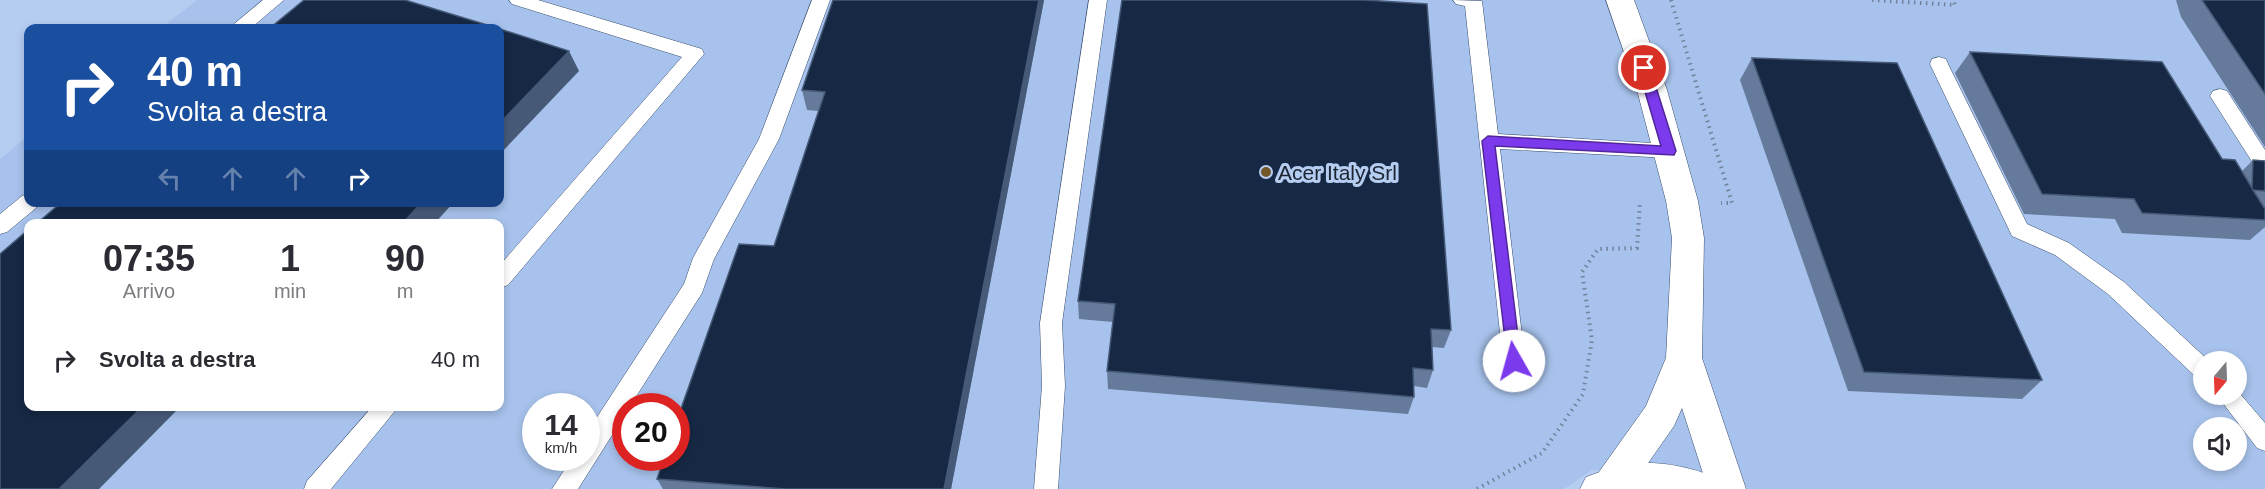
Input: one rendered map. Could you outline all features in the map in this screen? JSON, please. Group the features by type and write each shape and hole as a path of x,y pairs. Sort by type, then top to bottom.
{"street":[{"path":"1620,0 1652,90 1682,201 1688,238 1684,358 1726,489"},
{"path":"1606,486 1661,415 1684,358"},
{"path":"1606,486 1650,479 1690,484 1702,489"}],"lane":[{"path":"245,24 275,0"},
{"path":"504,274 695,54 518,0"},
{"path":"600,434 694,287 704,258 769,139 821,0"},
{"path":"1046,489 1055,406 1055,363 1051,323 1098,0"},
{"path":"1462,0 1473,1 1514,361"},
{"path":"1938,64 2019,230 2062,249 2116,288 2193,360"},
{"path":"2220,96 2265,166"},
{"path":"1488,141 1670,151"},
{"path":"0,226 24,206"},
{"path":"2236,405 2265,441"},
{"path":"316,489 384,411"},
{"path":"564,489 576,471"}],"path":[{"path":"1671,0 1732,203 1716,203"},
{"path":"1872,0 1955,5 1953,0"},
{"path":"1477,489 1542,453 1583,394 1592,340 1582,272 1598,249 1637,248 1640,199 1649,199"}],"shaded area":[{"path":"197,0 2265,0 2265,489 1739,489 1662,467 1592,470 1564,489 0,489 0,159 24,139 24,207 504,207 504,24 166,24"}],"building":[{"path":"304,0 405,0 484,24 275,24"},
{"path":"833,0 1039,0 944,489 786,489 657,479 660,471 690,471 690,393 687,393 739,244 774,246 825,92 802,90"},
{"name":"Acer Italy Srl","path":"1122,0 1365,0 1427,4 1451,330 1431,329 1433,370 1413,368 1414,397 1107,371 1115,304 1078,301"},
{"path":"2202,0 2265,0 2265,94"},
{"path":"504,30 569,51 504,119"},
{"path":"1970,52 2162,62 2222,159 2235,160 2252,188 2253,160 2265,161 2265,191 2253,190 2265,209 2265,220 2142,213 2134,199 2042,194"},
{"path":"1752,58 1897,63 2042,380 1864,372"},
{"path":"56,207 417,207 407,219 42,219"},
{"path":"24,233 24,411 138,411 59,489 0,489 0,254"}],"place":[{"name":"Acer Italy Srl","path":"1266,172"}],"route":[{"path":"1514,361 1488,141 1670,151 1644,68"}]}
